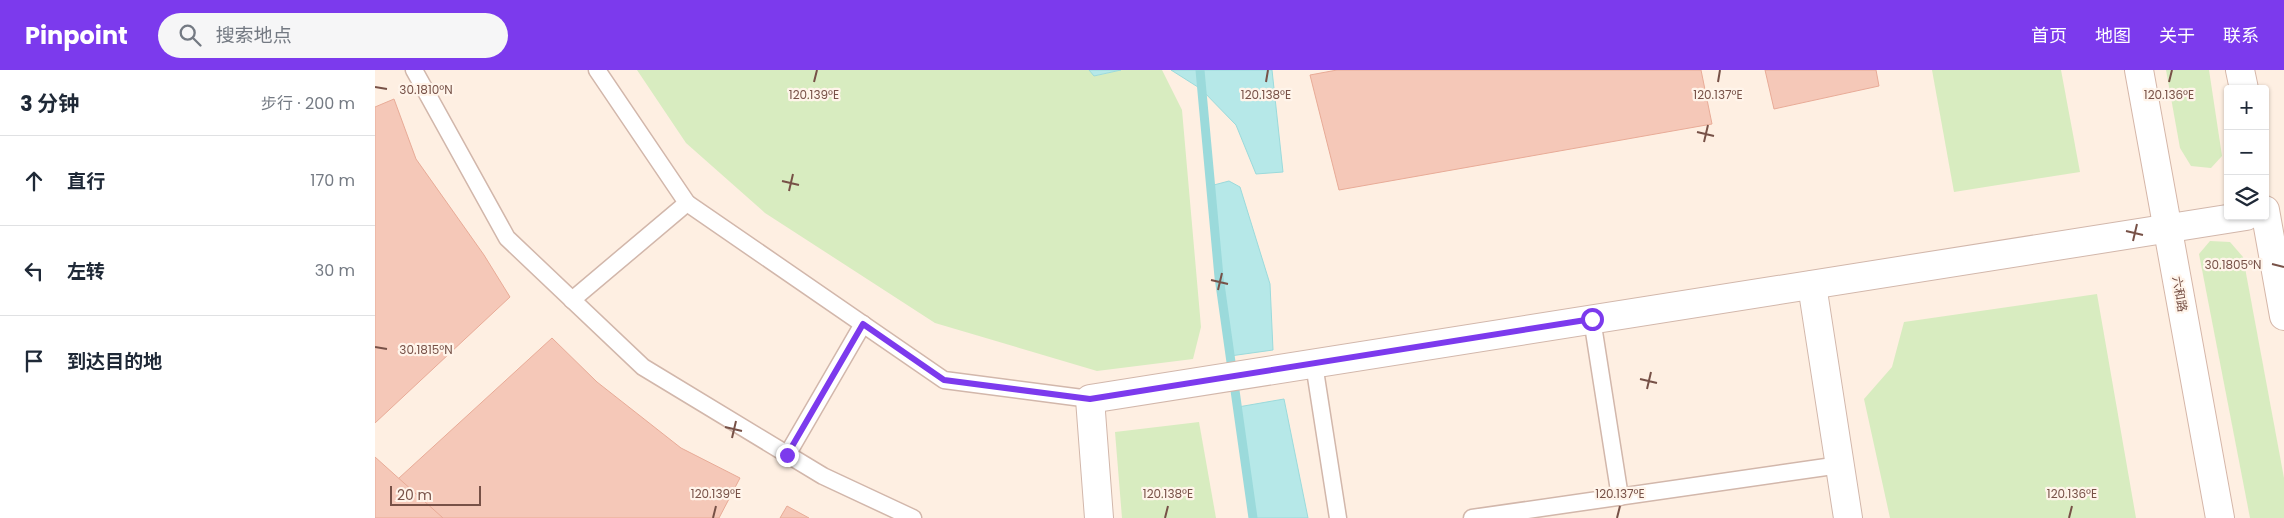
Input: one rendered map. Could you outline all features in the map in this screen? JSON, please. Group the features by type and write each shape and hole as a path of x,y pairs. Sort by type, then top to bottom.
{"street":[{"name":"六和路","path":"2139,70 2220,518"},
{"path":"2240,70 2242,85"},
{"path":"1099,518 1090,399 1265,373 1592,319 2224,220"},
{"path":"2267,220 2283,303"},
{"path":"1812,285 1848,518"}],"lane":[{"path":"414,70 507,238 643,368 823,476 913,518"},
{"path":"597,70 687,203 944,380 1090,399"},
{"path":"572,300 687,203"},
{"path":"1592,319 1620,497"},
{"path":"787,455 863,324"},
{"path":"1314,364 1338,518"},
{"path":"1472,518 1840,465"}],"green space":[{"path":"637,70 1089,70 1095,76 1121,70 1162,70 1182,110 1201,327 1193,359 1097,371 935,323 765,213 686,143"},
{"path":"1932,70 2061,70 2080,172 1954,192"},
{"path":"2166,70 2209,70 2222,156 2211,168 2191,166 2180,148"},
{"path":"2210,241 2230,242 2243,257 2284,478 2284,518 2250,518 2199,254"},
{"path":"2097,294 2136,518 1890,518 1864,399 1892,367 1904,322"},
{"path":"1199,422 1216,518 1122,518 1115,432"}],"water":[{"path":"1089,70 1121,70 1094,76"},
{"path":"1171,70 1272,70 1283,172 1256,174 1236,125 1201,89"},
{"path":"1229,181 1240,187 1270,284 1273,350 1230,356 1210,186"},
{"path":"1284,399 1308,518 1253,518 1238,407"}],"building":[{"path":"1337,70 1701,70 1712,124 1339,190 1310,75"},
{"path":"1765,70 1876,70 1879,86 1774,109"},
{"path":"394,99 416,159 484,255 510,297 375,423 375,107"},
{"path":"552,338 597,382 681,448 740,478 719,518 375,518 375,500"},
{"path":"375,457 443,518 375,518"},
{"path":"787,506 809,518 780,518"}],"waterway":[{"path":"1200,70 1219,277 1253,518"}],"route":[{"path":"787,455 863,324 944,380 1090,399 1265,373 1592,319"}]}
